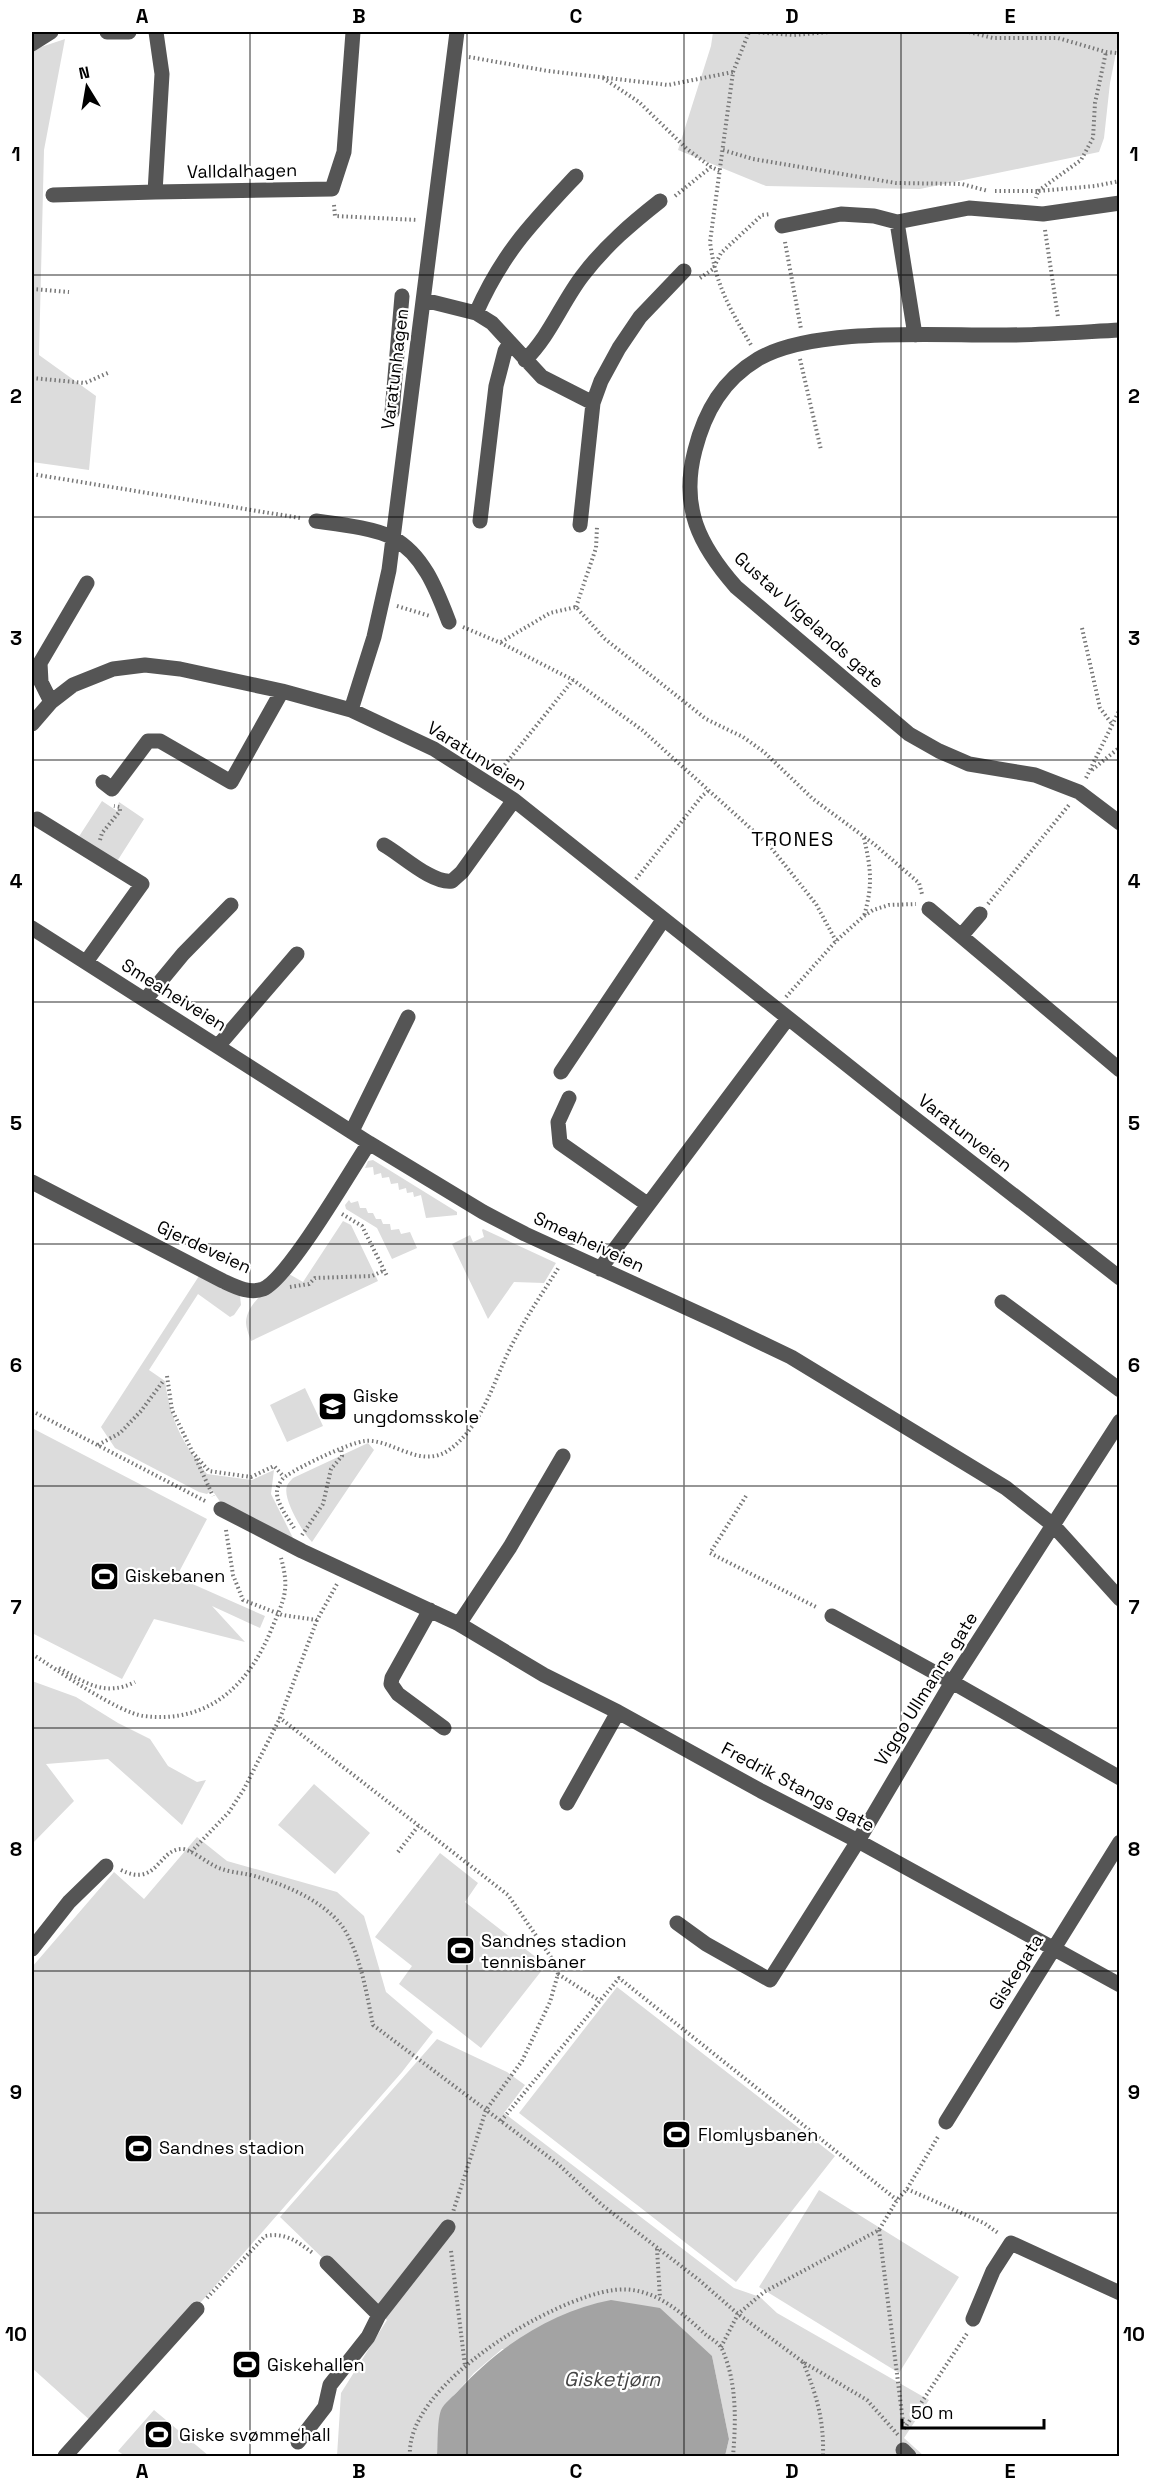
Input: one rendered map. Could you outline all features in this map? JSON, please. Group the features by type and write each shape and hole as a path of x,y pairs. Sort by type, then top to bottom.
{"street":[{"path":"32,44 51,32"},
{"path":"108,32 129,32"},
{"path":"155,192 162,74 156,32"},
{"path":"332,189 344,152 353,32"},
{"path":"424,300 457,32"},
{"path":"476,313 484,292 506,256 543,209 576,176"},
{"name":"Valldalhagen","path":"53,195 332,189"},
{"path":"525,360 542,341 582,275 633,222 660,201"},
{"path":"781,220 841,214 874,216 897,222 969,208 1040,214 1119,203"},
{"path":"897,222 915,335"},
{"path":"580,525 593,404 602,381 619,348 640,317 690,277"},
{"path":"392,412 402,296"},
{"name":"Varatunhagen","path":"351,710 374,637 382,601 393,537 424,300 476,313 492,323 542,377 593,404"},
{"name":"Gustav Vigelands gate","path":"1119,330 915,335 821,340 760,358 723,387 709,408 699,432 691,464 690,495 702,543 715,563 736,587 909,734 969,764 1035,775 1079,792 1119,823"},
{"path":"480,521 496,386 505,351 510,344"},
{"path":"316,521 350,526 393,537 418,558 449,622"},
{"path":"51,702 41,682 40,663 87,583"},
{"name":"Varatunveien","path":"32,724 51,702 73,685 92,675 145,664 180,669 282,691 351,710 434,749 514,800 627,892 1119,1278"},
{"path":"107,786 148,741 160,741 231,782 282,691"},
{"path":"384,845 439,880 452,880 462,872 514,800"},
{"path":"37,819 142,884 86,962"},
{"path":"145,1000 183,954 231,905"},
{"path":"926,907 1119,1070"},
{"path":"961,936 980,914"},
{"path":"561,1072 663,920"},
{"name":"Smeaheiveien","path":"32,928 369,1143 483,1212 600,1269 722,1324 823,1375 1006,1488 1053,1525 1119,1599"},
{"path":"218,1046 297,954"},
{"path":"600,1269 782,1013"},
{"path":"352,1131 408,1017"},
{"path":"569,1098 558,1122 560,1143 647,1204"},
{"path":"273,1282 284,1272 369,1143"},
{"name":"Gjerdeveien","path":"32,1182 240,1289 253,1291 273,1282"},
{"path":"1002,1302 1119,1390"},
{"name":"Viggo Ullmanns gate","path":"677,1923 706,1944 770,1980 858,1841 952,1682 1119,1421"},
{"path":"459,1624 510,1547 563,1456"},
{"name":"Fredrik Stangs gate","path":"218,1508 344,1571 459,1624 544,1674 858,1841 1119,1985"},
{"path":"430,1610 392,1678 391,1684 398,1694 444,1728"},
{"path":"832,1616 1119,1778"},
{"path":"567,1803 618,1712"},
{"name":"Giskegata","path":"946,2122 1119,1842"},
{"path":"32,1949 69,1902 106,1866"},
{"path":"298,2442 325,2407 330,2385 368,2337 379,2314 448,2228"},
{"path":"973,2319 993,2271 1011,2243 1119,2292"},
{"path":"327,2263 379,2314"},
{"path":"65,2457 196,2310"}],"path":[{"path":"749,32 733,72 710,242 713,269 722,294 760,358"},
{"path":"754,32 793,35 829,32"},
{"path":"969,32 993,38 1058,38 1117,53"},
{"path":"1061,333 1040,214 1035,203 1038,191 1081,160 1093,138 1095,103 1106,52"},
{"path":"454,54 548,71 668,86 733,72"},
{"path":"32,59 32,71"},
{"path":"601,77 639,102 687,148 711,167 720,171"},
{"path":"723,150 753,159 896,183 962,184 989,192 1038,191 1095,186 1119,181"},
{"path":"660,201 671,199 681,193 711,167"},
{"path":"332,189 335,216 434,221"},
{"path":"690,277 713,269 721,253 762,215 781,220"},
{"path":"32,289 69,292"},
{"path":"32,378 85,383 110,372"},
{"path":"32,474 316,521"},
{"path":"576,607 598,540 597,518"},
{"path":"382,601 449,622 501,643 573,680 642,730 769,845 816,904 836,941"},
{"path":"501,643 550,613 576,607"},
{"path":"576,607 605,639 706,719 743,737 764,752 813,799 864,836 919,883 926,907 889,905 873,910 864,916 836,941 782,1013"},
{"path":"1082,628 1100,708 1112,724"},
{"path":"489,784 573,680"},
{"path":"980,914 1079,792 1119,709"},
{"path":"1089,772 1119,747"},
{"path":"93,854 98,848 102,833 120,811 120,807 115,807 110,801 107,786"},
{"path":"627,892 708,791"},
{"path":"864,836 872,876 872,891 864,916"},
{"path":"329,1205 362,1226 387,1276"},
{"path":"341,1448 342,1456 331,1469 323,1504 299,1538 277,1498 277,1488 284,1477 341,1448 365,1441 415,1455 437,1455 448,1450 467,1430 489,1398 514,1341 561,1263"},
{"path":"273,1282 280,1288 298,1287 309,1284 315,1278 372,1276 384,1270"},
{"path":"97,1445 120,1433 141,1412 165,1378 172,1410 218,1508 233,1575 243,1600 278,1614 317,1620"},
{"path":"32,1411 218,1508"},
{"path":"193,1453 209,1471 251,1477 274,1466 284,1477"},
{"path":"746,1496 710,1553 832,1616"},
{"path":"32,1653 116,1705 141,1716 165,1717 191,1713 213,1704 235,1689 249,1672 264,1647 286,1591 285,1573 271,1535"},
{"path":"191,1852 229,1812 244,1789 280,1718 317,1620 344,1571"},
{"path":"32,1653 80,1680 100,1688 120,1690 135,1682"},
{"path":"280,1718 508,1895 548,1951 558,1974 600,2001"},
{"path":"398,1852 419,1826"},
{"path":"106,1866 138,1875 148,1872 171,1852 180,1849 191,1852 206,1863 223,1870 257,1876 319,1906 336,1919 348,1936 364,1983 374,2025 558,2163 602,2205 738,2314 803,2362 867,2400 904,2448"},
{"path":"465,2366 448,2228 486,2110 522,2061 550,2002 558,1974"},
{"path":"501,2121 619,1978 897,2200"},
{"path":"721,2347 738,2314 764,2292 879,2230 897,2200 907,2189 946,2122"},
{"path":"907,2189 984,2223 1011,2243"},
{"path":"879,2230 904,2430 904,2448"},
{"path":"196,2310 265,2236 277,2234 292,2237 327,2263"},
{"path":"657,2248 660,2298"},
{"path":"410,2457 412,2437 433,2399 465,2366 537,2318 579,2299 615,2290 660,2298 682,2313 721,2347 735,2403 733,2457"},
{"path":"904,2430 967,2335 973,2319"},
{"path":"803,2362 816,2394 822,2419 823,2457"}],"shaded area":[{"path":"713,32 1120,33 1110,83 1104,138 1099,152 920,189 766,186 678,150 711,46"},
{"path":"65,39 44,150 39,355 96,396 89,470 32,462 32,50"},
{"path":"102,801 117,811 119,802 144,819 116,863 78,838"},
{"path":"373,1160 457,1212 457,1215 426,1218 421,1195 414,1197 413,1192 407,1193 406,1188 399,1190 398,1183 391,1184 389,1177 382,1178 381,1173 374,1175 373,1167 365,1168 368,1161"},
{"path":"349,1200 351,1203 358,1201 360,1208 366,1208 368,1213 373,1213 376,1219 381,1219 383,1224 390,1224 391,1230 399,1229 401,1234 410,1232 417,1248 392,1259 377,1228 346,1209 345,1205"},
{"path":"343,1221 351,1225 378,1281 251,1341 246,1322 256,1300 289,1274 303,1282"},
{"path":"483,1229 556,1263 544,1283 514,1282 488,1319 452,1244 470,1235 473,1242 484,1237"},
{"path":"199,1276 240,1296 241,1305 230,1317 198,1294 149,1370 165,1381 174,1420 191,1452 207,1474 252,1480 274,1470 271,1494 295,1542 221,1503 212,1490 207,1494 199,1492 115,1448 101,1427"},
{"path":"305,1388 323,1426 287,1442 270,1405"},
{"name":"Giskebanen","path":"32,1428 207,1519 179,1572 188,1582 265,1616 260,1628 212,1606 245,1642 154,1619 122,1679 32,1633"},
{"path":"368,1443 374,1450 312,1542 290,1507 286,1491 288,1484 293,1478"},
{"path":"32,1681 76,1697 118,1723 150,1739 168,1766 197,1782 206,1780 182,1825 108,1759 46,1764 74,1801 32,1844"},
{"path":"314,1784 370,1833 335,1874 278,1825"},
{"path":"197,1837 227,1861 337,1892 364,1916 386,1992 433,2032 402,2072 153,2357 92,2422 32,2368 32,1967 114,1872 144,1899"},
{"name":"Sandnes stadion tennisbaner","path":"440,1853 478,1883 465,1902 546,1965 481,2048 399,1984 412,1966 375,1937"},
{"name":"Flomlysbanen","path":"617,1987 835,2156 736,2282 519,2113"},
{"path":"437,2039 507,2072 525,2085 504,2113 734,2288 760,2297 777,2313 929,2400 904,2438 924,2456 725,2456 729,2439 712,2356 502,2349 474,2373 441,2410 437,2456 337,2456 341,2393 387,2320 280,2217"},
{"path":"819,2190 959,2277 899,2373 759,2287"},
{"name":"Giske svømmehall","path":"154,2410 209,2456 125,2456 118,2451"}],"water":[{"name":"Gisketjørn","path":"611,2300 660,2308 712,2356 729,2439 725,2456 437,2456 441,2410 491,2359 509,2345 548,2322 589,2305"}],"place":[{"name":"Giske ungdomsskole","path":"332,1406"},
{"name":"Giskebanen","path":"104,1576"},
{"name":"Sandnes stadion tennisbaner","path":"460,1951"},
{"name":"Flomlysbanen","path":"677,2135"},
{"name":"Sandnes stadion","path":"138,2148"},
{"name":"Giskehallen","path":"246,2365"},
{"name":"Giske svømmehall","path":"158,2435"}],"district":[{"name":"TRONES","path":"793,839"}]}
